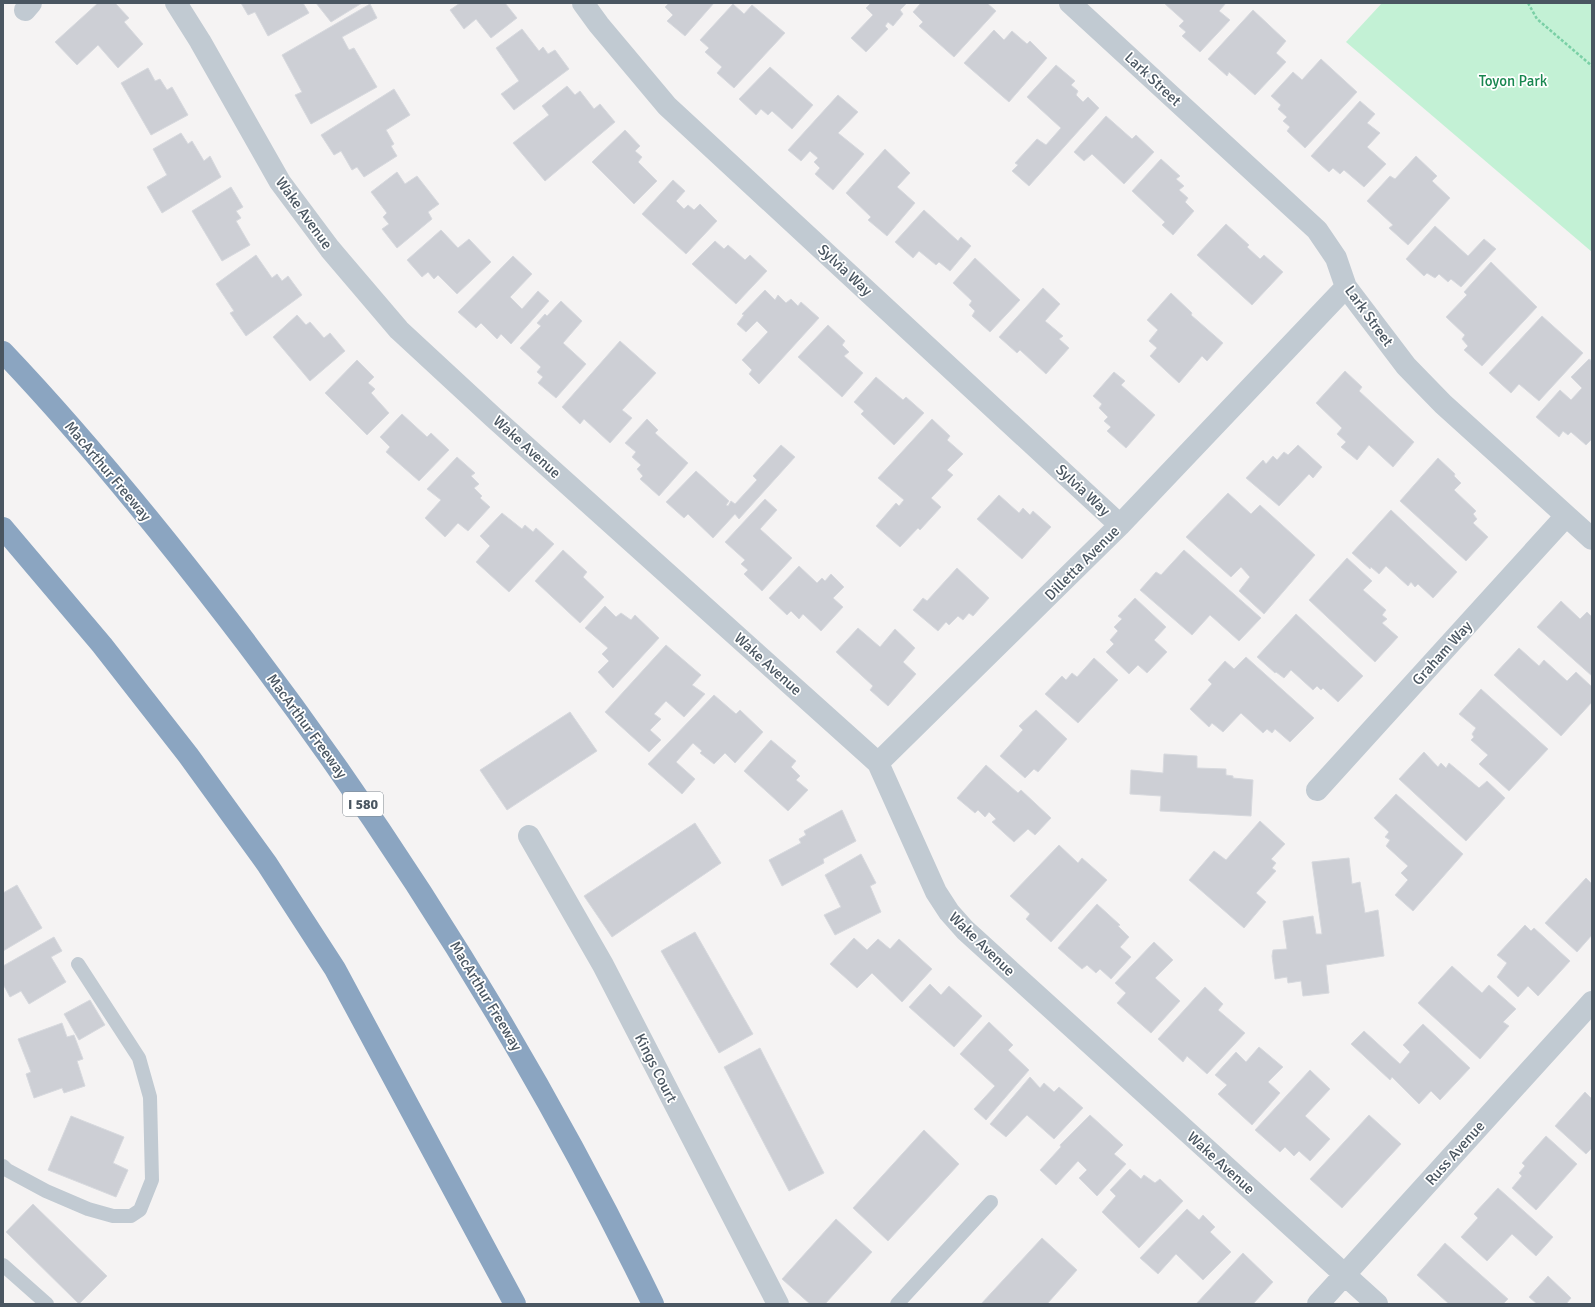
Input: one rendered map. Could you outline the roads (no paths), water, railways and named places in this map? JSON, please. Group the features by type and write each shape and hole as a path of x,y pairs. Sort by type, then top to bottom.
{"highway":[{"name":"MacArthur Freeway","path":"3,352 104,465 197,579 281,688 364,804 435,911 505,1026 582,1164 653,1304"},
{"path":"3,528 102,645 188,756 267,864 335,969 515,1304"}],"street":[{"name":"Wake Avenue","path":"176,3 200,41 280,182 330,249 399,330 493,417 878,763 936,892 949,912 965,930 1377,1304"},
{"name":"Sylvia Way","path":"583,3 599,26 667,106 1120,525"},
{"name":"Lark Street","path":"1070,3 1317,230 1336,258 1346,287 1406,366 1443,404 1592,539"},
{"name":"Dilletta Avenue","path":"878,763 1120,525 1346,287"},
{"name":"Graham Way","path":"1317,790 1566,516"},
{"name":"Kings Court","path":"529,836 603,965 778,1304"},
{"name":"Russ Avenue","path":"1318,1304 1592,1002"}],"lane":[{"path":"3,1166 46,1191 88,1209 113,1216 131,1216 140,1210 152,1180 150,1097 139,1058 78,964"},
{"path":"897,1304 992,1202"},
{"path":"3,1265 47,1304"}],"park label":[{"name":"Toyon Park","path":"1513,81"}]}
